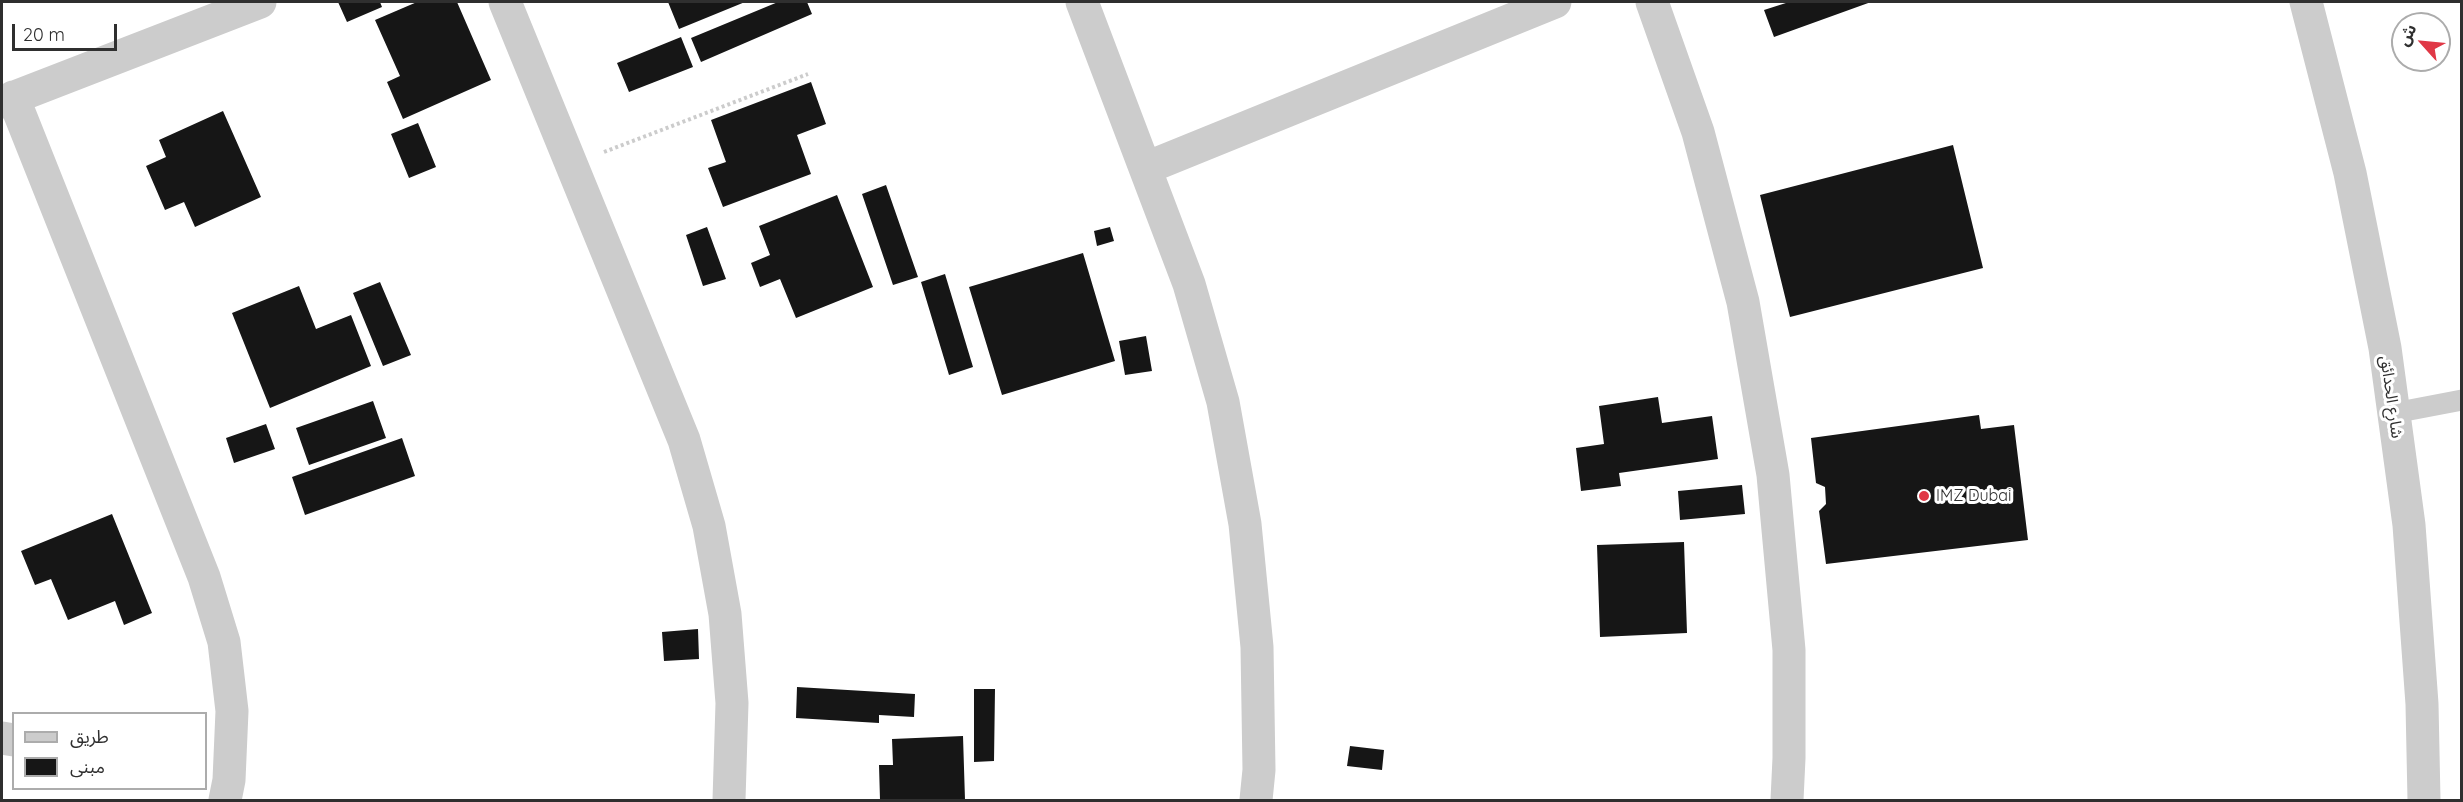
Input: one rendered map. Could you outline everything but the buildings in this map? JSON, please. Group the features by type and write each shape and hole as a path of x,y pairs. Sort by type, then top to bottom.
{"street":[{"path":"220,785 232,711 224,642 204,577 7,99 260,2"},
{"path":"505,2 684,440 709,526 724,614 732,703 729,801"},
{"path":"1082,2 1189,284 1223,402 1245,524 1257,647 1256,801"},
{"path":"1146,168 1555,2"},
{"path":"1652,2 1698,132 1743,302 1773,475 1789,650 1790,758 1787,801"},
{"name":"شارع الحدائق","path":"2306,2 2350,173 2385,348 2409,525 2414,582 2422,704 2424,801"}],"lane":[{"path":"2394,413 2462,400"}],"path":[{"path":"572,164 808,74"}],"place":[{"name":"IMZ Dubai","path":"1924,496"}]}
